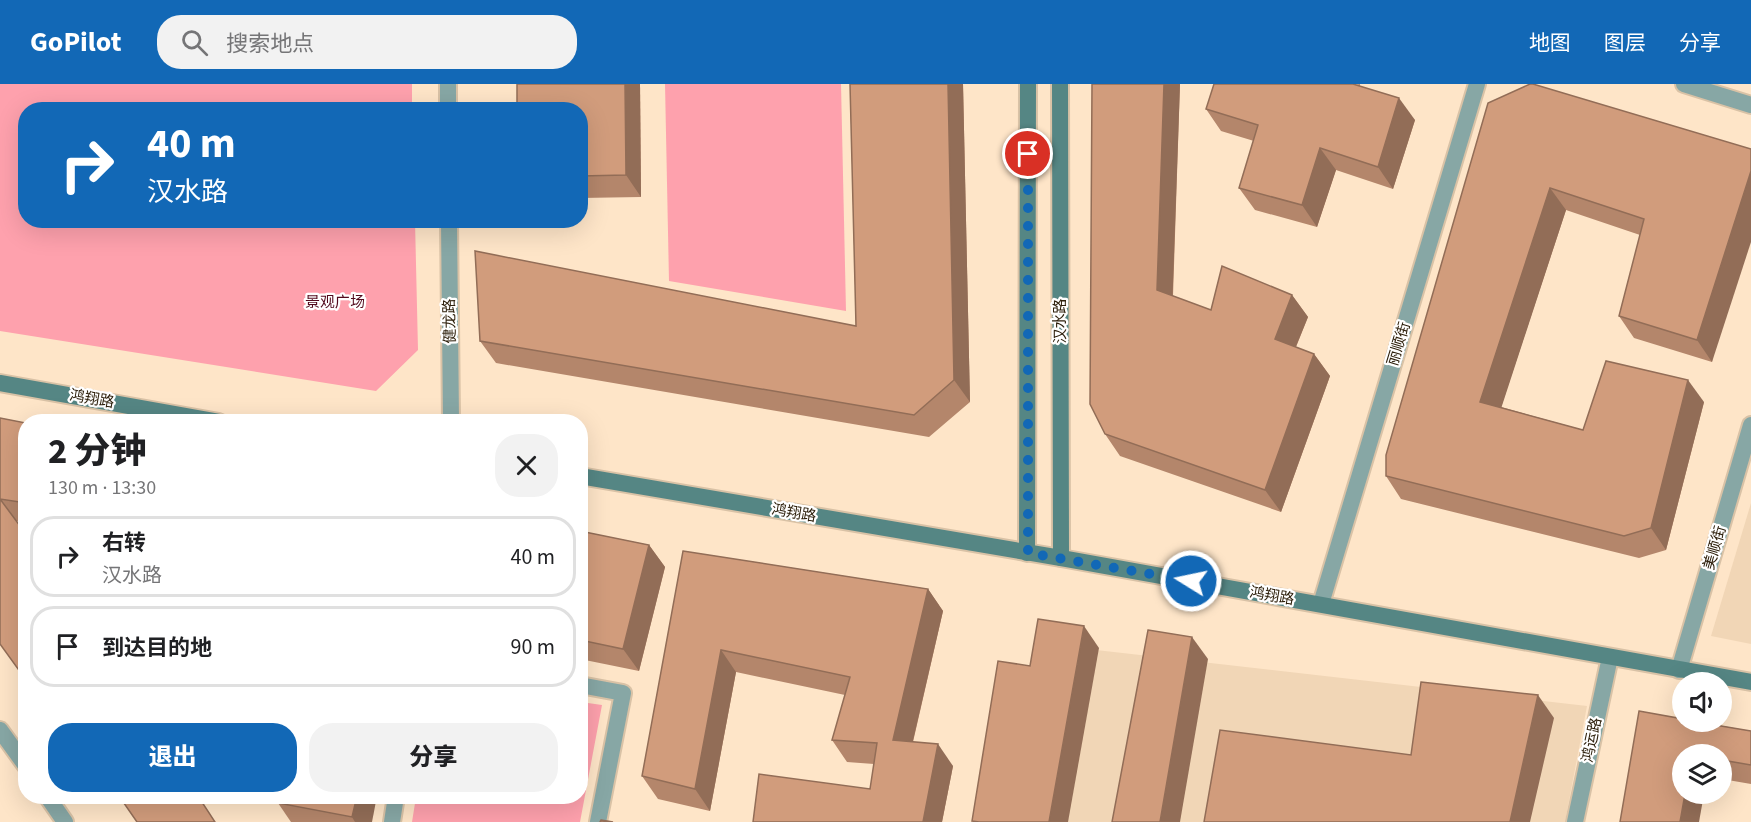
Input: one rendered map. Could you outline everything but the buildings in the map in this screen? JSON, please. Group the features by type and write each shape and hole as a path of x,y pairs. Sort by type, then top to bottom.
{"main road":[{"path":"1028,84 1028,553"},
{"name":"汉水路","path":"1060,84 1061,558"},
{"name":"鸿翔路","path":"0,383 174,414"},
{"name":"鸿翔路","path":"588,477 1061,558 1751,682"}],"street":[{"path":"448,84 448,102"},
{"name":"丽顺街","path":"1321,604 1477,84"},
{"path":"1684,84 1751,105"},
{"name":"健龙路","path":"449,228 451,414"},
{"name":"美顺街","path":"1679,670 1751,425"},
{"name":"鸿运路","path":"1575,822 1610,657"},
{"path":"588,686 623,693 598,822"},
{"path":"0,732 18,756"},
{"path":"53,804 65,822"},
{"path":"392,822 395,804"}],"shaded area":[{"path":"1751,503 1751,644 1711,636"},
{"path":"1061,646 1587,706 1565,822 1031,822"}],"green space":[{"name":"景观广场","path":"0,84 412,84 412,102 18,102 18,228 415,228 418,350 376,391 0,331"},
{"path":"665,84 841,84 846,311 669,281"},
{"path":"588,703 602,705 588,779"},
{"path":"415,804 583,804 580,822 412,822"}],"route":[{"path":"1028,154 1028,553 1191,581"}]}
